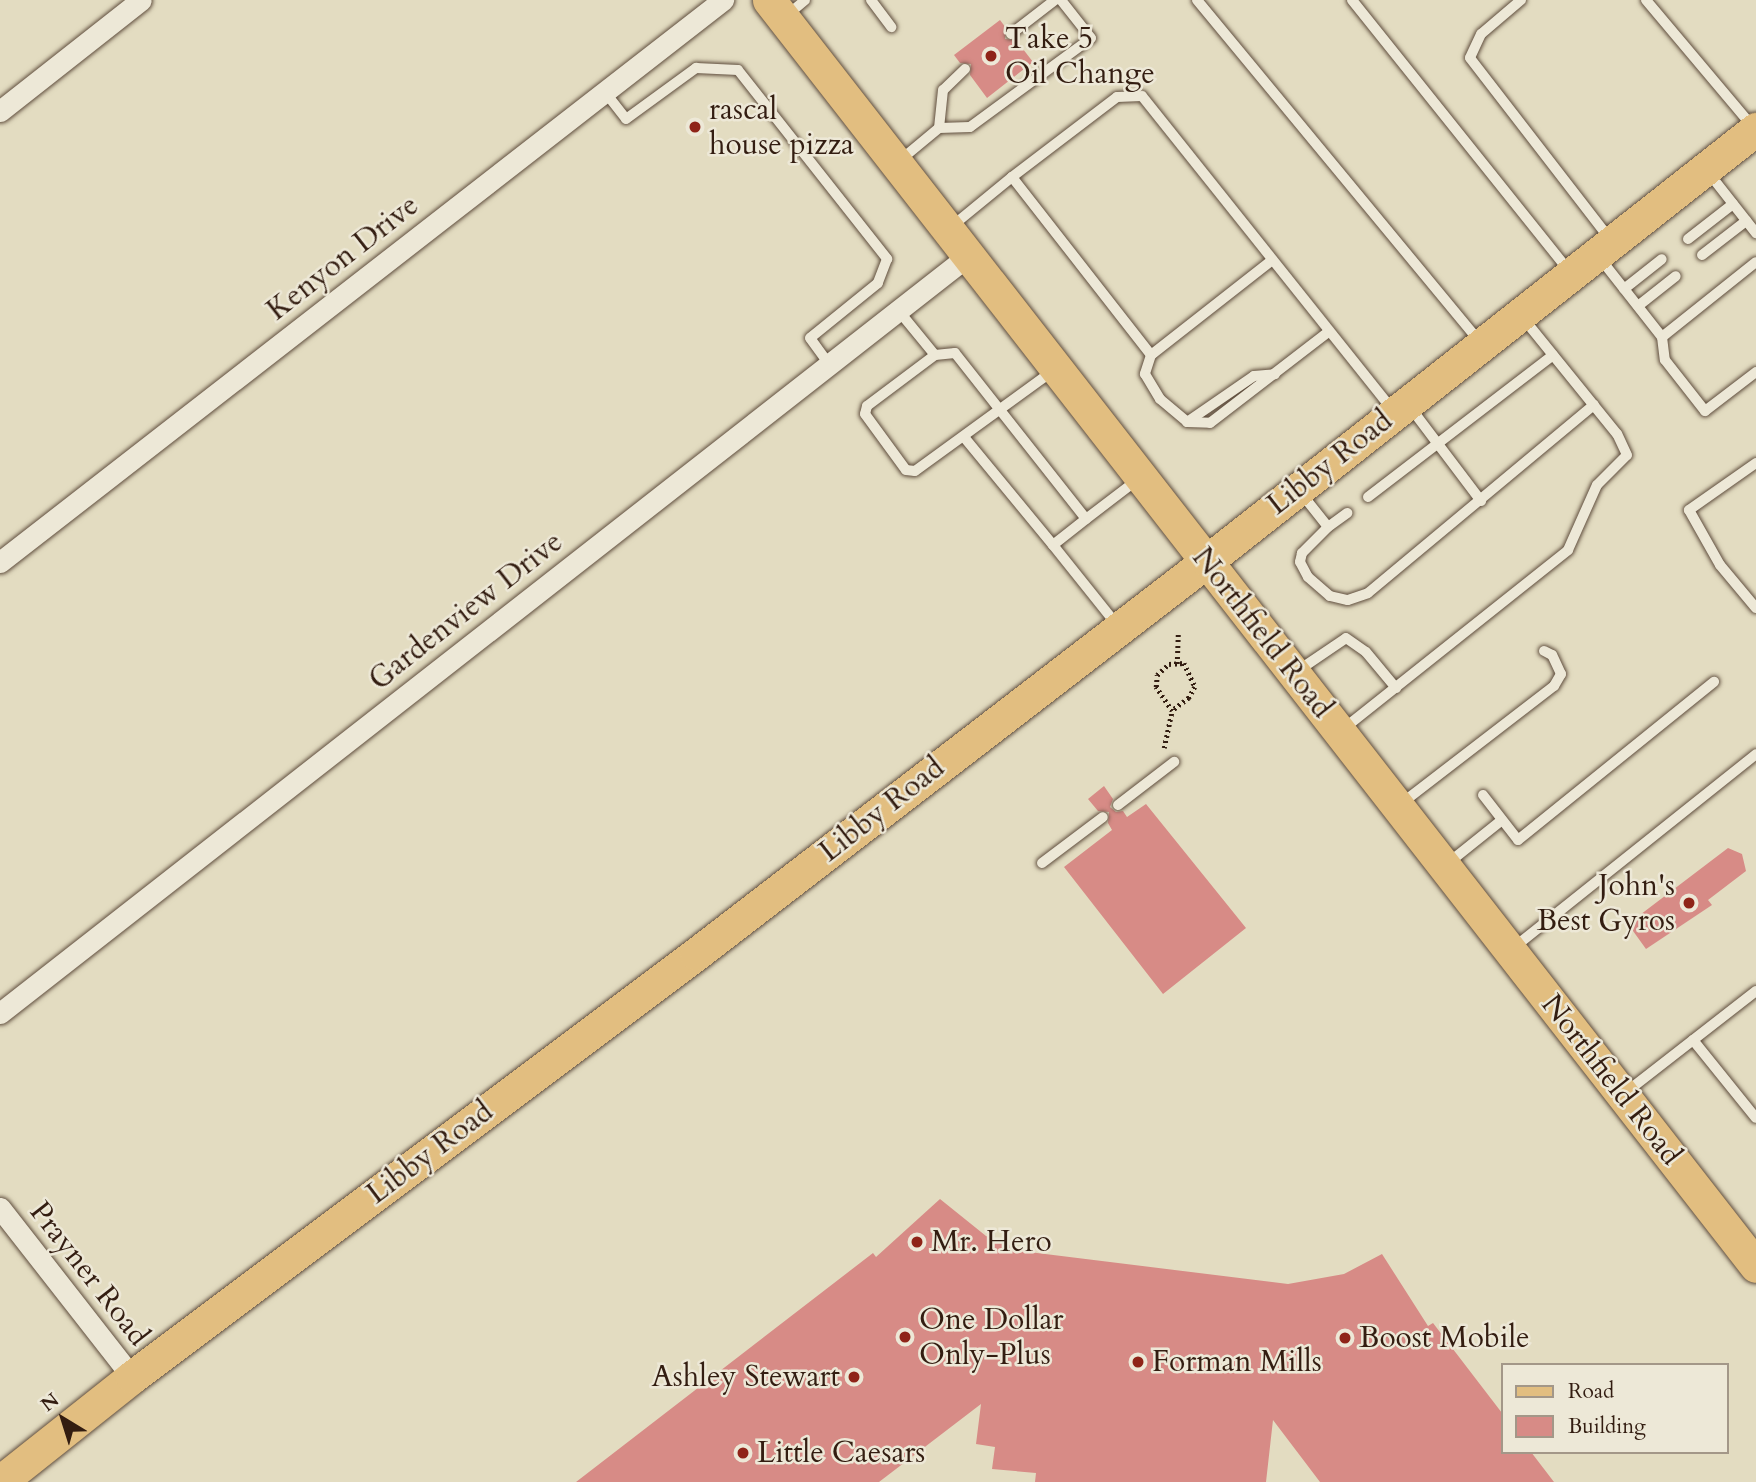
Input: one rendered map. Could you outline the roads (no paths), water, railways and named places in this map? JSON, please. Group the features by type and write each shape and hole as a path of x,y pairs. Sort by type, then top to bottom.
{"main road":[{"name":"Northfield Road","path":"786,6 896,164 1756,1266"},
{"name":"Libby Road","path":"0,1482 132,1377 696,954 1119,629 1592,255 1756,130"}],"street":[{"path":"0,111 141,0"},
{"name":"Kenyon Drive","path":"0,562 723,0"},
{"name":"Gardenview Drive","path":"0,1013 968,256"},
{"name":"Prayner Road","path":"0,1208 132,1377"}],"lane":[{"path":"871,0 891,27"},
{"path":"1011,34 1055,0"},
{"path":"896,164 939,128 970,127 1091,38 1061,0"},
{"path":"1198,0 1481,343"},
{"path":"1352,0 1624,289 1662,337 1665,360 1705,411 1756,372"},
{"path":"1521,0 1481,33 1470,58 1592,255"},
{"path":"1646,0 1756,130"},
{"path":"605,92 626,119 696,68 738,70 887,259 878,283 810,338 829,364"},
{"path":"939,128 943,90 965,69"},
{"path":"948,230 1117,97 1142,96 1327,333 1438,445 1481,502"},
{"path":"1705,168 1756,233"},
{"path":"1012,177 1151,355"},
{"path":"1688,239 1733,204"},
{"path":"1702,256 1746,221"},
{"path":"1624,289 1662,259"},
{"path":"1271,261 1151,355 1145,374 1160,400 1187,422 1210,423 1327,333"},
{"path":"1662,337 1756,262"},
{"path":"1638,306 1676,276"},
{"path":"898,310 935,355"},
{"path":"1339,732 1568,550 1597,485 1628,455 1625,444 1519,313"},
{"path":"1056,368 1000,409 964,437 915,471 906,470 865,414 867,406 935,355 956,353 1000,409 1086,519"},
{"path":"1368,498 1553,355"},
{"path":"1347,513 1307,545 1300,562 1318,586 1348,600 1368,593 1481,502 1594,405"},
{"path":"964,437 1119,629"},
{"path":"1756,463 1689,510 1720,565 1756,608"},
{"path":"1053,545 1141,477"},
{"path":"1297,488 1328,527"},
{"path":"1294,674 1346,638 1366,652 1396,688"},
{"path":"1397,807 1553,686 1561,674 1552,655 1544,650"},
{"path":"1483,795 1518,840 1714,682"},
{"path":"1510,951 1756,754"},
{"path":"1118,805 1174,762"},
{"path":"1042,863 1103,817"},
{"path":"1444,865 1502,820"},
{"path":"1622,1095 1756,991"},
{"path":"1693,1040 1756,1118"}],"place":[{"name":"Take 5 Oil Change","path":"991,56"},
{"name":"rascal house pizza","path":"695,127"},
{"name":"John's Best Gyros","path":"1689,903"},
{"name":"Mr. Hero","path":"917,1242"},
{"name":"One Dollar Only-Plus","path":"905,1337"},
{"name":"Boost Mobile","path":"1345,1338"},
{"name":"Forman Mills","path":"1138,1362"},
{"name":"Ashley Stewart","path":"854,1377"},
{"name":"Little Caesars","path":"743,1453"}]}
